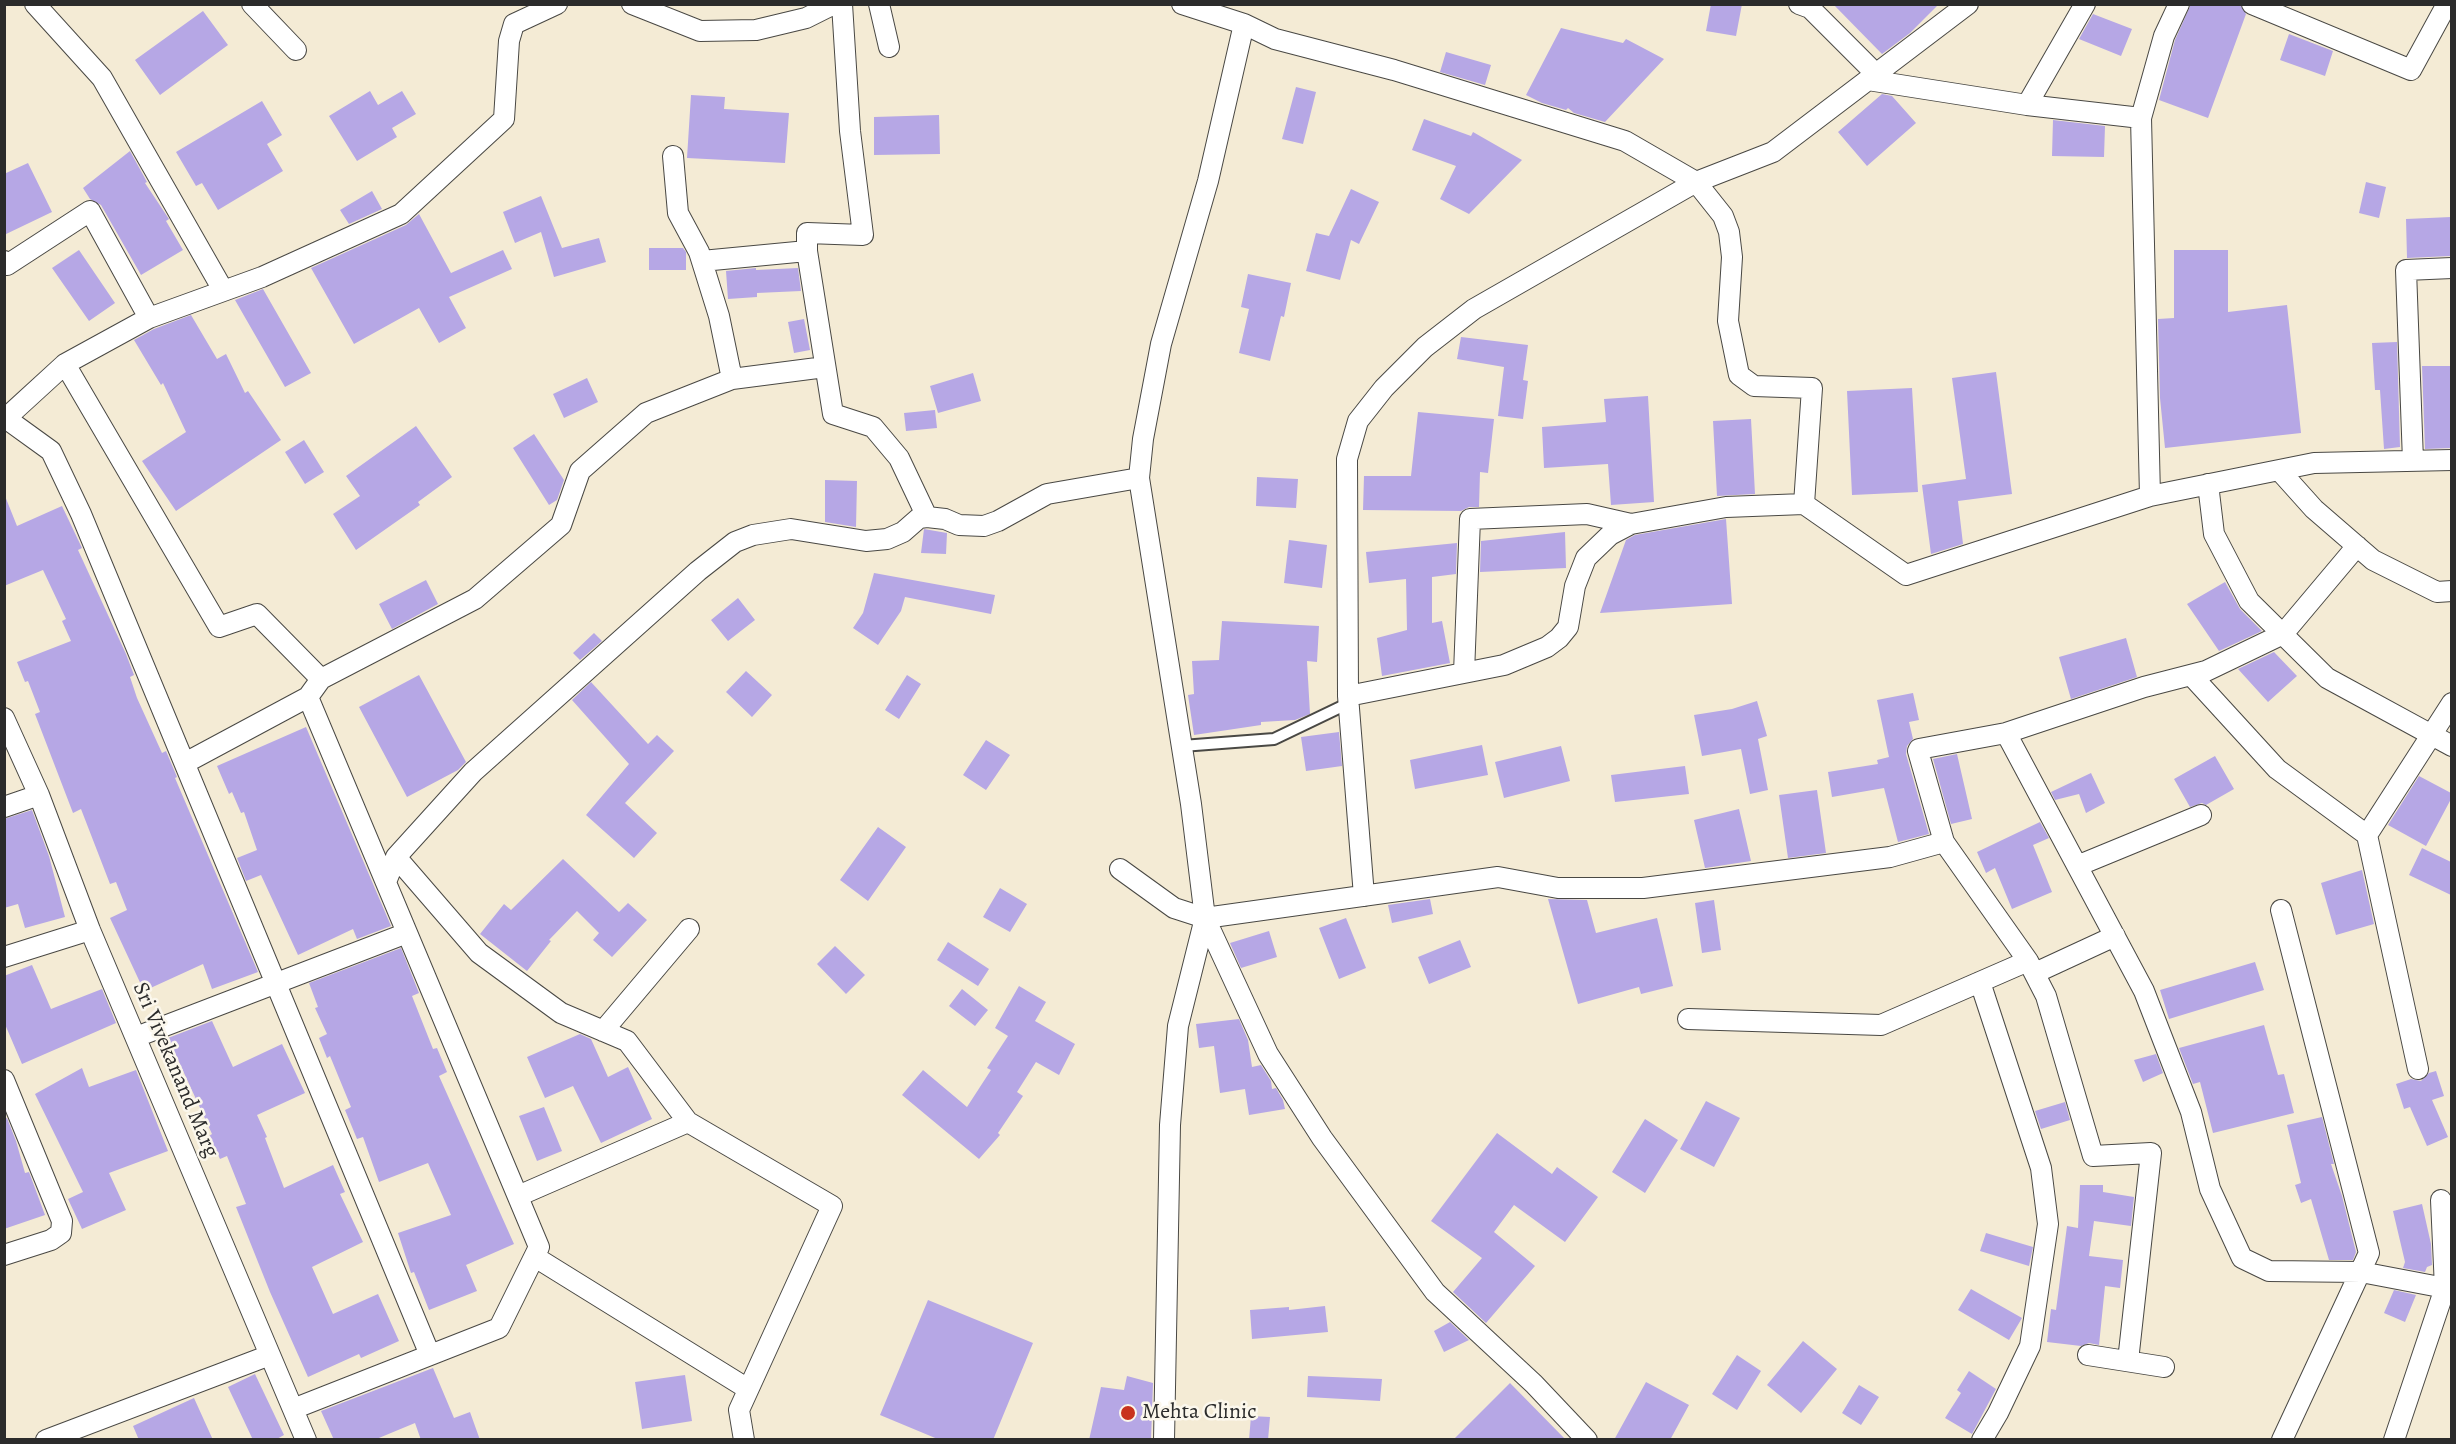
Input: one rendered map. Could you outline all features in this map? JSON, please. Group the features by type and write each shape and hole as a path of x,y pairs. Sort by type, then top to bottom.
{"street":[{"path":"34,4 102,78 223,290"},
{"path":"252,4 296,50"},
{"path":"430,1355 81,514 51,452 5,417 64,364 149,318 262,277 401,214 504,119 509,41 514,24 557,4"},
{"path":"632,4 700,31 756,30 806,18 834,4"},
{"path":"842,4 850,131 863,235 807,233 807,251 825,367 833,414 873,427 899,458 927,517"},
{"path":"879,4 890,47"},
{"path":"1182,4 1244,24 1275,39 1394,70 1626,141 1696,182 1723,216 1729,232 1732,257 1728,321 1738,375 1754,386 1812,388 1804,504"},
{"path":"1800,4 1810,8 1872,77 2026,105 2141,118"},
{"path":"1364,896 1349,700 1347,459 1358,421 1384,388 1425,347 1474,309 1696,182 1773,152 1968,4"},
{"path":"2026,105 2085,4"},
{"path":"2150,496 2141,118 2164,36 2180,4"},
{"path":"2252,4 2411,70 2446,15"},
{"path":"1244,24 1208,182 1161,344 1143,439 1139,478 1191,804 1205,918 1268,1054 1322,1138 1435,1292 1534,1384 1587,1440"},
{"path":"673,156 678,213 702,261 719,316 732,379"},
{"path":"4,261 7,265 90,211 149,318"},
{"path":"702,261 807,251"},
{"path":"2413,461 2406,270 2451,268"},
{"path":"64,364 219,627 257,614 321,679"},
{"path":"185,763 308,698 321,679 475,600 561,525 580,471 646,413 732,379 825,367"},
{"path":"1349,700 1504,664 1548,647 1568,627 1575,586 1586,558 1610,535 1631,524 1726,507 1804,504 1906,575 2150,496 2314,463 2451,460"},
{"path":"2279,470 2314,509 2373,560 2437,592 2451,591"},
{"path":"386,882 396,857 472,772 698,571 735,543 770,531 791,529 866,541 887,539 903,532 919,518 927,517 945,519 959,525 984,526 998,521 1047,494 1139,478"},
{"path":"2208,484 2214,534 2248,601 2327,678 2451,746"},
{"path":"1464,673 1470,519 1587,514 1631,524"},
{"path":"2128,1361 2151,1153 2093,1156 2046,996 2032,967 1944,842 1918,750 2006,733 2144,687 2206,670 2283,634 2357,546"},
{"path":"2192,675 2277,770 2367,835 2418,1069"},
{"path":"292,1409 499,1328 539,1247 308,698"},
{"path":"2367,835 2451,703"},
{"name":"Sri Vivekanand Marg","path":"4,718 39,795 90,930 306,1440"},
{"path":"2006,733 2144,991 2191,1112 2210,1189 2242,1258 2269,1271 2361,1272 2447,1291"},
{"path":"4,807 39,795"},
{"path":"2077,866 2201,815"},
{"path":"1120,869 1174,908 1205,918 1498,877 1558,888 1643,888 1890,856 1944,842"},
{"path":"396,857 480,953 561,1013 627,1041 688,1122 831,1206 739,1410 744,1440"},
{"path":"2281,910 2369,1253 2282,1440"},
{"path":"1164,1440 1170,1125 1178,1026 1205,918"},
{"path":"603,1031 690,929"},
{"path":"4,957 90,930"},
{"path":"136,1037 407,933"},
{"path":"1688,1019 1881,1024 1980,982 2032,967 2115,936"},
{"path":"1980,982 2041,1168 2048,1224 2030,1346 1998,1413 1982,1440"},
{"path":"4,1080 10,1108 62,1221 61,1233 51,1240 4,1255"},
{"path":"518,1196 688,1122"},
{"path":"2394,1440 2447,1291 2441,1200"},
{"path":"535,1257 748,1389"},
{"path":"46,1440 270,1355"},
{"path":"2088,1355 2164,1367"}],"lane":[{"path":"1182,746 1274,739 1349,700"}],"building":[{"path":"1711,4 1742,4 1736,36 1706,31"},
{"path":"1833,4 1939,4 1910,33 1882,54"},
{"path":"2191,4 2240,4 2246,14 2208,118 2159,100 2175,40"},
{"path":"203,11 228,45 160,95 135,60"},
{"path":"2093,14 2132,29 2121,56 2079,39"},
{"path":"1561,28 1623,43 1626,39 1664,59 1605,122 1574,113 1568,108 1566,110 1542,103 1526,95"},
{"path":"2289,34 2333,51 2325,76 2280,60"},
{"path":"1446,52 1491,65 1485,85 1440,72"},
{"path":"1296,87 1316,92 1303,144 1282,139"},
{"path":"370,91 378,105 402,91 416,114 392,128 397,137 357,161 329,116"},
{"path":"1882,94 1892,96 1916,123 1867,166 1838,132"},
{"path":"691,95 725,97 724,109 789,113 785,163 687,158"},
{"path":"262,101 282,135 267,144 283,171 218,210 202,183 196,186 176,152"},
{"path":"939,115 940,154 874,155 874,117"},
{"path":"1424,119 1471,136 1473,132 1522,160 1469,214 1440,199 1456,166 1412,150"},
{"path":"2053,120 2105,126 2104,157 2052,156"},
{"path":"130,151 147,182 145,183 169,219 166,221 183,250 141,275 101,205 90,199 83,188"},
{"path":"28,163 52,212 4,235 4,174"},
{"path":"2366,182 2386,187 2379,218 2359,213"},
{"path":"1351,189 1379,202 1359,244 1351,240 1340,280 1306,271 1316,233 1329,236"},
{"path":"372,191 382,209 349,224 340,210"},
{"path":"541,196 562,248 599,238 606,262 554,277 541,232 515,243 503,212"},
{"path":"419,214 451,273 503,250 512,269 449,297 466,328 439,343 419,308 354,344 311,268 406,225"},
{"path":"2451,217 2451,256 2407,258 2406,219"},
{"path":"649,248 683,248 686,252 686,270 649,270"},
{"path":"79,250 115,303 89,321 52,268"},
{"path":"2174,250 2228,250 2228,312 2287,305 2301,433 2165,448 2160,398 2158,319 2174,318"},
{"path":"756,268 756,270 798,268 801,291 757,293 757,297 728,299 726,271"},
{"path":"1248,274 1291,283 1284,317 1281,316 1270,361 1239,353 1249,309 1241,307"},
{"path":"263,289 311,373 285,387 235,300"},
{"path":"191,315 217,359 226,354 245,393 248,391 281,440 176,511 142,461 186,432 163,383 161,385 134,340 154,329"},
{"path":"804,319 810,350 794,353 788,322"},
{"path":"1461,337 1528,345 1523,380 1528,381 1523,419 1498,416 1504,367 1457,359"},
{"path":"2397,342 2400,447 2384,449 2380,390 2375,390 2372,343"},
{"path":"2422,366 2451,366 2451,448 2425,449"},
{"path":"1996,372 2012,494 1958,501 1963,544 1931,554 1922,485 1966,479 1952,378"},
{"path":"973,373 981,401 938,413 930,386"},
{"path":"587,378 598,402 564,418 553,394"},
{"path":"1912,388 1918,492 1852,495 1847,391"},
{"path":"1648,396 1654,502 1611,505 1608,464 1544,468 1542,427 1606,422 1604,399"},
{"path":"935,410 937,428 906,431 904,413"},
{"path":"1418,412 1494,419 1488,473 1480,472 1479,507 1469,507 1461,511 1363,510 1364,476 1411,476"},
{"path":"1751,419 1755,494 1717,496 1713,421"},
{"path":"416,426 452,477 418,502 420,505 356,550 333,514 360,496 346,476"},
{"path":"534,434 564,480 557,500 549,505 513,448"},
{"path":"304,440 324,472 305,484 285,452"},
{"path":"1257,477 1298,479 1296,508 1256,506"},
{"path":"825,480 857,481 856,527 825,522"},
{"path":"5,496 17,526 62,506 82,548 78,550 126,654 134,675 130,677 137,698 162,753 166,751 177,777 175,778 258,972 212,989 203,964 144,991 110,918 127,910 116,882 110,884 81,809 73,813 35,714 40,712 28,681 25,682 17,662 71,641 62,621 66,619 43,570 4,586"},
{"path":"1726,519 1732,604 1600,613 1626,540 1635,535"},
{"path":"924,529 947,533 946,554 921,553"},
{"path":"1565,532 1566,568 1480,572 1481,541"},
{"path":"1289,540 1327,545 1322,588 1284,583"},
{"path":"1457,543 1456,574 1432,577 1432,623 1442,621 1450,663 1382,676 1377,638 1407,630 1406,579 1369,583 1366,552"},
{"path":"874,573 995,595 991,614 905,597 901,611 878,645 853,628 863,613"},
{"path":"426,580 438,604 392,629 379,604"},
{"path":"2225,582 2240,609 2262,631 2219,651 2187,604"},
{"path":"738,598 755,620 728,641 711,620"},
{"path":"1222,621 1319,626 1317,662 1307,661 1310,714 1295,720 1261,722 1261,725 1194,735 1188,695 1194,694 1192,661 1219,660"},
{"path":"594,633 602,641 580,660 573,653"},
{"path":"2126,638 2137,677 2071,699 2059,657"},
{"path":"2274,652 2297,676 2268,702 2238,669"},
{"path":"746,671 772,695 752,717 726,692"},
{"path":"419,675 466,762 458,770 407,797 359,707"},
{"path":"907,675 921,684 899,719 885,710"},
{"path":"591,682 648,744 657,735 674,751 625,803 657,833 634,858 586,815 629,764 572,700"},
{"path":"1913,693 1919,720 1909,722 1913,739 1907,746 1906,754 1929,834 1898,842 1884,788 1832,797 1828,772 1878,764 1877,760 1889,757 1877,700"},
{"path":"1757,701 1767,736 1758,739 1768,790 1750,794 1741,749 1702,756 1694,715 1732,709"},
{"path":"306,727 391,926 357,939 353,929 298,955 261,875 246,881 237,858 257,850 244,812 241,813 232,792 229,794 217,766"},
{"path":"1339,732 1342,766 1306,771 1301,737"},
{"path":"986,740 1010,755 986,790 963,775"},
{"path":"1482,745 1488,775 1415,789 1410,760"},
{"path":"1561,746 1570,781 1504,798 1495,762"},
{"path":"1957,754 1972,819 1951,824 1933,759"},
{"path":"2215,756 2234,789 2206,805 2202,803 2190,807 2174,779"},
{"path":"1685,766 1689,794 1615,802 1611,775"},
{"path":"2091,773 2105,803 2086,813 2079,794 2055,800 2051,792"},
{"path":"2419,776 2451,793 2451,799 2426,846 2388,825"},
{"path":"1817,790 1826,853 1788,858 1779,795"},
{"path":"1739,809 1751,861 1705,868 1694,820"},
{"path":"32,810 49,856 65,917 25,928 18,904 4,908 4,819"},
{"path":"2040,822 2049,838 2033,845 2052,892 2012,909 1995,868 1986,873 1977,852"},
{"path":"878,827 906,847 868,901 840,880"},
{"path":"2422,848 2451,862 2451,895 2409,875"},
{"path":"563,859 619,912 628,903 647,920 612,957 593,940 599,933 577,911 549,940 551,941 527,971 480,934 504,904 511,910"},
{"path":"2362,870 2374,924 2336,935 2321,883"},
{"path":"1000,888 1027,904 1010,932 983,917"},
{"path":"1430,899 1433,914 1392,923 1388,905"},
{"path":"1548,899 1587,900 1596,933 1657,918 1673,986 1641,994 1639,987 1578,1004"},
{"path":"1714,900 1721,950 1702,953 1695,903"},
{"path":"1346,918 1366,968 1339,979 1319,928"},
{"path":"1269,931 1277,957 1241,968 1230,943"},
{"path":"1460,940 1471,967 1429,984 1418,957"},
{"path":"948,942 989,969 978,986 937,960"},
{"path":"835,946 865,975 846,994 817,964"},
{"path":"401,948 419,993 412,996 433,1049 437,1048 447,1072 439,1076 514,1244 466,1265 477,1291 429,1310 414,1272 411,1273 398,1233 451,1215 428,1163 379,1182 363,1137 357,1139 345,1110 351,1107 330,1056 327,1058 319,1038 327,1034 315,1008 318,1007 309,983"},
{"path":"2255,962 2264,990 2169,1019 2160,990"},
{"path":"32,965 51,1009 102,989 116,1023 22,1064 4,1022 4,976"},
{"path":"1019,986 1046,1002 1035,1021 1075,1044 1059,1075 1036,1062 1017,1092 1023,1096 998,1133 1000,1135 979,1159 902,1095 923,1070 967,1107 991,1070 987,1068 1008,1036 995,1028"},
{"path":"962,989 988,1010 975,1026 949,1006"},
{"path":"1239,1019 1248,1040 1252,1067 1261,1065 1271,1081 1272,1089 1276,1088 1283,1100 1285,1109 1249,1115 1245,1089 1220,1093 1214,1046 1199,1048 1196,1024"},
{"path":"212,1021 233,1067 282,1044 305,1093 257,1115 284,1188 333,1165 345,1192 340,1194 363,1242 312,1267 333,1314 378,1294 399,1341 361,1358 359,1354 308,1377 270,1292 236,1207 246,1204 227,1156 220,1159 209,1136 212,1134 168,1038"},
{"path":"2264,1025 2278,1075 2284,1074 2294,1113 2213,1133 2200,1082 2193,1084 2179,1048"},
{"path":"580,1034 591,1039 608,1077 628,1067 652,1119 601,1143 573,1086 545,1098 527,1057"},
{"path":"2156,1054 2163,1073 2143,1082 2134,1060"},
{"path":"82,1068 89,1087 136,1070 168,1151 109,1173 126,1210 82,1229 68,1199 83,1192 35,1094"},
{"path":"2436,1071 2444,1096 2432,1100 2448,1137 2427,1146 2410,1107 2404,1109 2396,1084 2411,1079 2421,1081 2429,1073"},
{"path":"1706,1101 1740,1118 1714,1167 1680,1149"},
{"path":"2065,1102 2070,1120 2041,1129 2035,1111"},
{"path":"544,1107 562,1151 537,1161 519,1116"},
{"path":"2322,1117 2334,1164 2331,1164 2342,1196 2356,1252 2353,1260 2329,1260 2311,1199 2301,1203 2295,1185 2301,1183 2287,1125"},
{"path":"7,1118 25,1173 29,1172 45,1215 4,1229 4,1119"},
{"path":"1645,1119 1678,1140 1645,1193 1612,1172"},
{"path":"1497,1133 1552,1174 1557,1167 1598,1197 1565,1242 1514,1205 1494,1232 1535,1266 1486,1323 1453,1292 1482,1258 1431,1221"},
{"path":"2080,1185 2103,1185 2103,1192 2134,1197 2131,1226 2094,1221 2089,1256 2123,1260 2120,1288 2105,1286 2099,1345 2089,1343 2081,1346 2047,1342 2051,1309 2056,1310 2067,1226 2078,1228"},
{"path":"2422,1204 2431,1244 2432,1265 2427,1267 2425,1272 2403,1268 2405,1262 2393,1211"},
{"path":"1986,1233 2033,1247 2029,1266 1980,1251"},
{"path":"1971,1289 2022,1318 2009,1340 1958,1310"},
{"path":"2394,1290 2416,1295 2405,1322 2384,1313"},
{"path":"928,1300 1033,1343 993,1440 940,1440 880,1415"},
{"path":"1325,1306 1328,1332 1252,1339 1250,1310 1289,1307 1289,1310"},
{"path":"1450,1322 1469,1340 1444,1352 1434,1331"},
{"path":"1803,1341 1837,1369 1801,1413 1767,1385"},
{"path":"1737,1355 1761,1371 1737,1410 1712,1394"},
{"path":"433,1368 454,1418 470,1412 480,1440 421,1440 415,1423 374,1440 334,1440 321,1411"},
{"path":"1969,1371 1996,1389 1972,1434 1945,1418 1961,1393 1957,1390"},
{"path":"255,1374 284,1435 275,1440 253,1440 228,1387"},
{"path":"685,1375 692,1421 642,1429 635,1382"},
{"path":"1127,1376 1153,1383 1151,1440 1089,1440 1101,1387 1124,1390"},
{"path":"1308,1376 1382,1379 1380,1401 1307,1397"},
{"path":"1646,1382 1689,1405 1670,1440 1614,1440"},
{"path":"1510,1383 1566,1440 1453,1440"},
{"path":"1859,1385 1879,1397 1861,1425 1842,1413"},
{"path":"194,1398 213,1440 139,1440 133,1426"},
{"path":"1251,1416 1270,1417 1268,1440 1249,1440"}],"place":[{"name":"Mehta Clinic","path":"1128,1413"}]}
